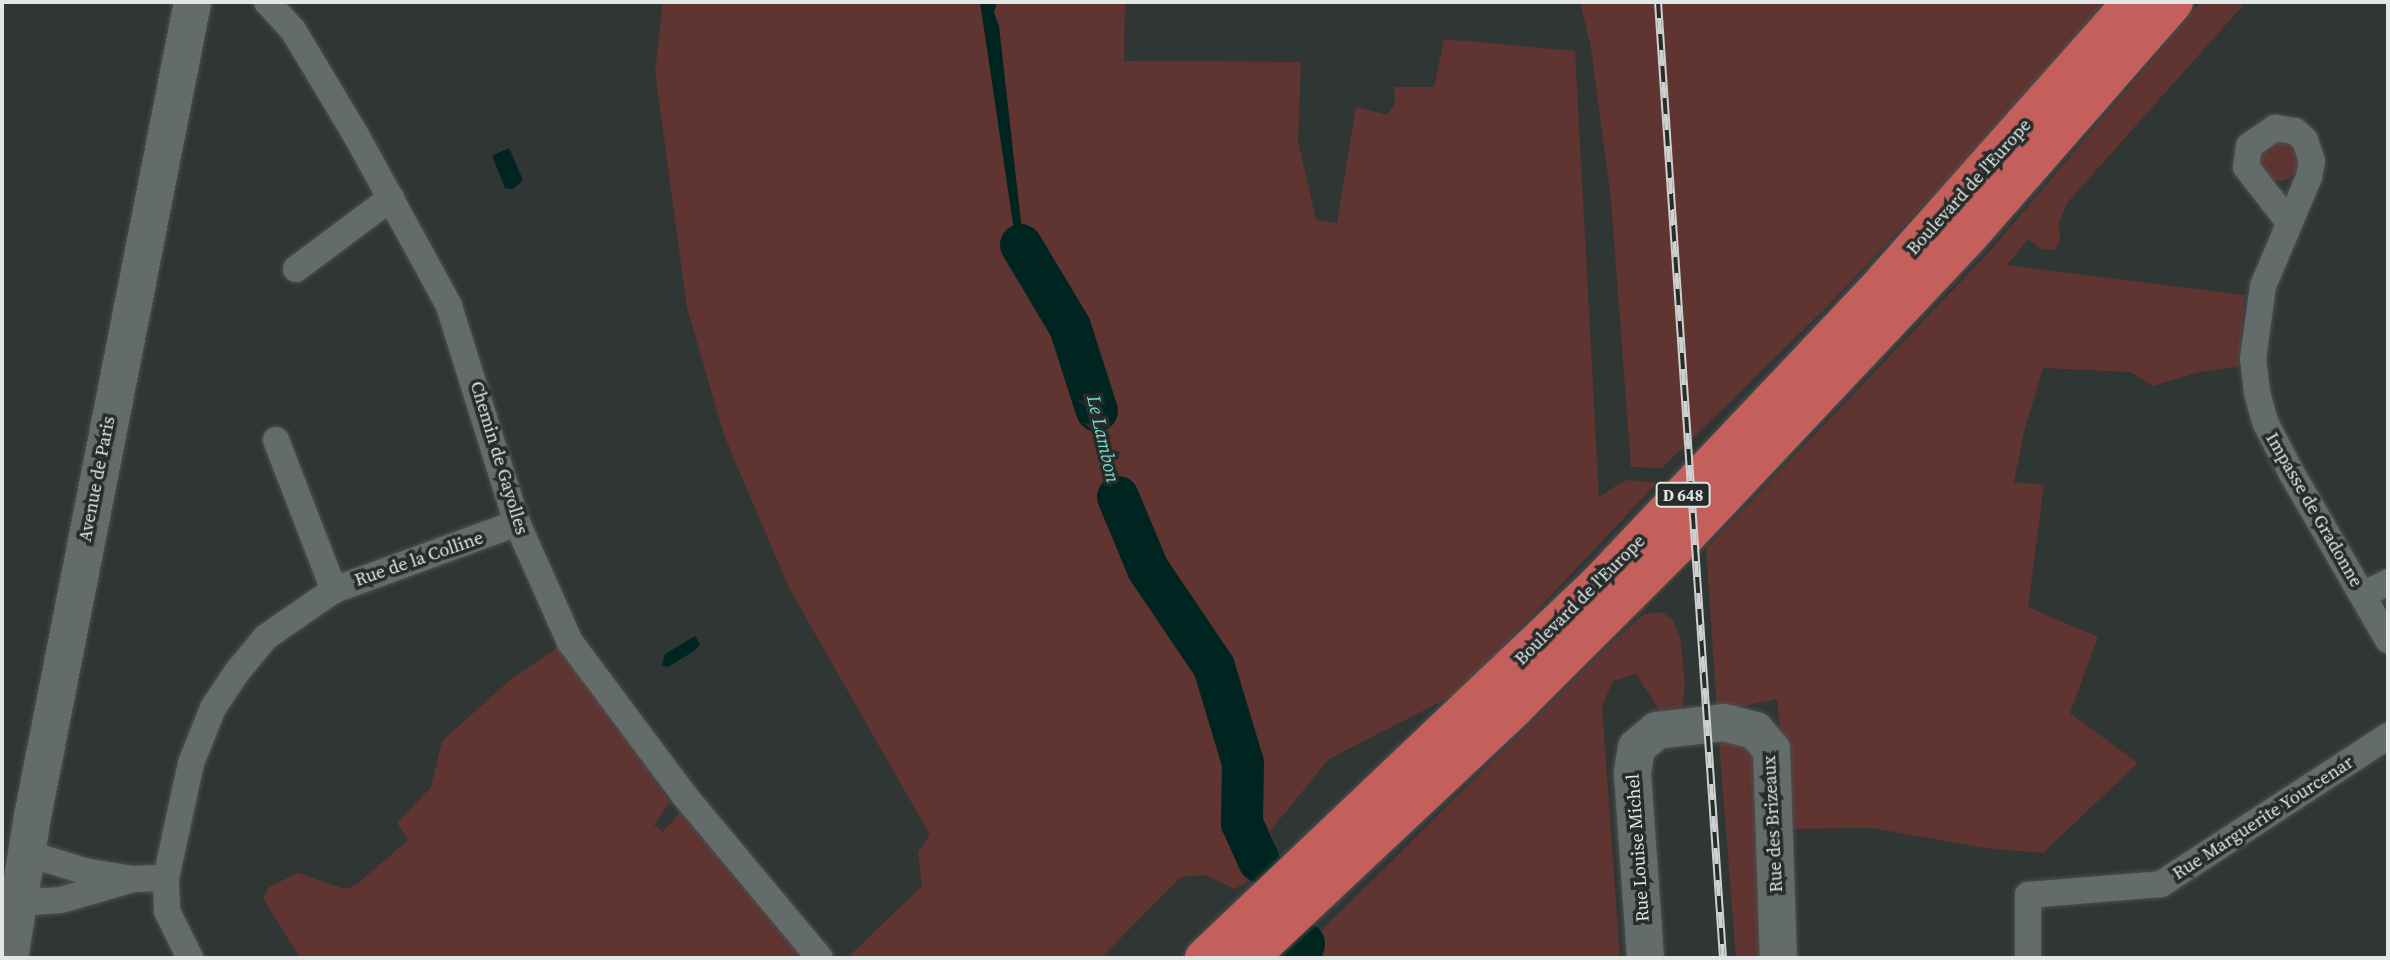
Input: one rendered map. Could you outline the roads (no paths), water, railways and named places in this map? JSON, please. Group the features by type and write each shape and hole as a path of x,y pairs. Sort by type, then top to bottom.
{"highway":[{"name":"Boulevard de l'Europe","path":"1204,958 1599,583 1886,279 2132,2"},
{"name":"Boulevard de l'Europe","path":"1250,958 1516,707 1678,545 1971,234 2174,2"}],"main road":[{"name":"Avenue de Paris","path":"9,958 26,853 192,2"},
{"name":"Rue Louise Michel","path":"1645,958 1632,772 1636,747 1656,730 1723,722"},
{"name":"Rue des Brizeaux","path":"1723,722 1755,730 1771,749 1778,958"}],"street":[{"name":"Chemin de Gayolles","path":"267,2 293,30 391,198 457,323 517,523 556,614 587,668 820,958"},
{"path":"296,269 391,198"},
{"name":"Impasse de Gradonne","path":"2288,221 2263,286 2255,325 2257,393 2266,424 2284,460 2388,640"},
{"path":"276,440 334,590"},
{"name":"Rue de la Colline","path":"190,958 167,911 166,878 191,763 213,708 266,637 334,590 517,523"},
{"name":"Impasse de Gradonne","path":"2363,595 2388,582"},
{"name":"Rue Marguerite Yourcenar","path":"2028,958 2028,895 2161,884 2388,736"},
{"path":"26,853 77,869 132,880"},
{"path":"17,903 61,900 132,880 166,878"}],"water":[{"path":"980,2 997,2 994,13 999,26 1023,240 1098,392 1114,480 1167,592 1222,680 1239,730 1247,816 1240,823 1235,742 1217,680 1176,618 1106,485 1079,362 1016,244"},
{"path":"509,148 523,180 513,189 505,188 492,156"},
{"path":"695,636 700,644 694,651 668,667 662,665 665,654"}],"waterway":[{"name":"Le Lambon","path":"1021,245 1070,327 1097,411"},
{"name":"Le Lambon","path":"1118,497 1148,569 1214,667 1243,763 1242,823 1259,861"},
{"name":"Le Lambon","path":"1299,958 1304,944"}],"railway":[{"path":"1658,2 1723,958"}]}
